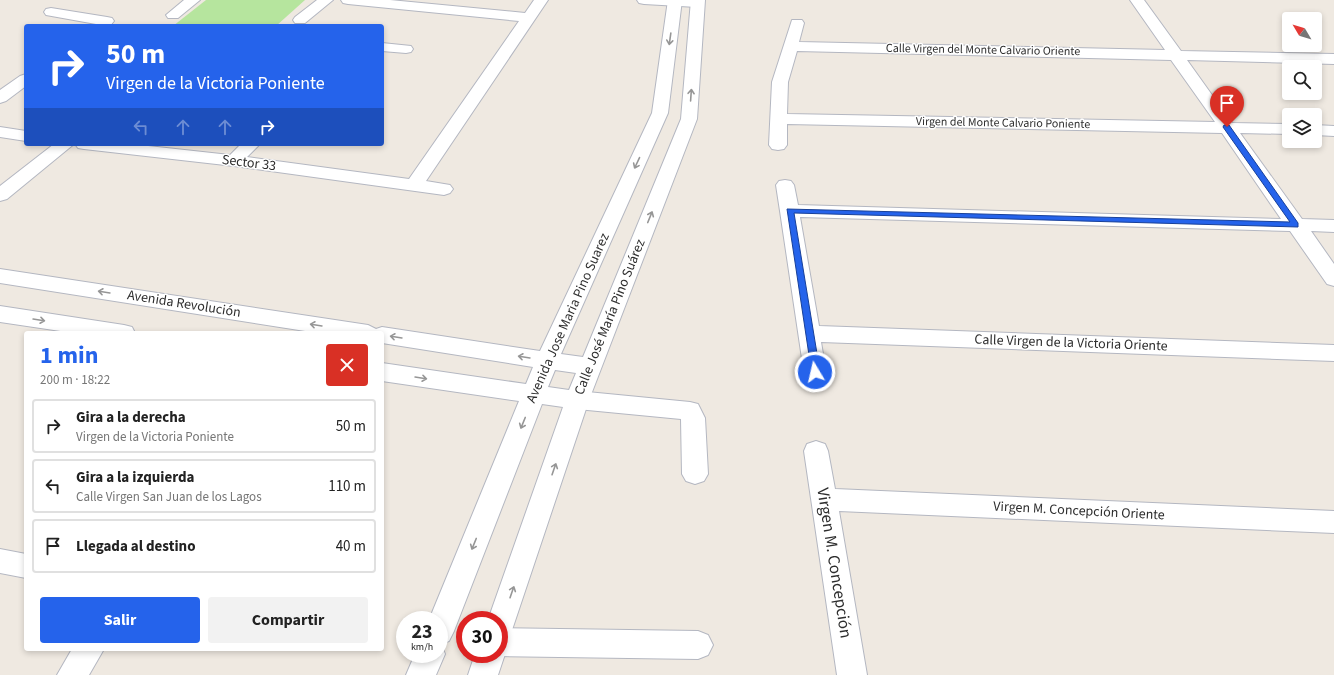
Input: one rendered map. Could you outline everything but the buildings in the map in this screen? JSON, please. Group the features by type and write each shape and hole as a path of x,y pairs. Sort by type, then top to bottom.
{"street":[{"path":"173,15 193,0"},
{"path":"300,20 326,0"},
{"path":"348,0 529,18"},
{"path":"414,185 542,0"},
{"path":"644,0 675,2 698,1"},
{"path":"1137,0 1334,279"},
{"name":"Calle José María Pino Suárez","path":"505,611 577,400 689,119 698,1"},
{"name":"Avenida Jose Maria Pino Suarez","path":"447,611 547,361 660,113 675,2"},
{"path":"51,12 107,21 104,24"},
{"path":"778,145 780,82 792,46 797,23"},
{"name":"Calle Virgen del Monte Calvario Oriente","path":"792,46 1334,59"},
{"path":"384,47 406,50"},
{"path":"0,98 24,80"},
{"name":"Virgen del Monte Calvario Poniente","path":"779,119 1282,129"},
{"path":"1322,130 1334,131"},
{"path":"0,132 24,136"},
{"path":"0,196 62,146"},
{"name":"Sector 33","path":"102,146 234,161 444,189"},
{"path":"234,161 249,146"},
{"path":"785,185 815,372"},
{"path":"789,211 1334,226"},
{"name":"Avenida Revolución","path":"0,276 355,331"},
{"path":"0,314 111,331"},
{"name":"Calle Virgen de la Victoria Oriente","path":"809,334 1334,353"},
{"path":"384,335 590,367"},
{"path":"384,372 534,395 690,411 693,418 694,474"},
{"name":"Virgen M. Concepción","path":"816,451 852,675"},
{"name":"Virgen M. Concepción Oriente","path":"823,499 1334,522"},
{"path":"0,561 24,566"},
{"path":"508,642 698,645"},
{"path":"72,675 88,651"},
{"path":"422,675 427,663"},
{"path":"483,675 487,663"}],"green space":[{"path":"206,0 305,0 278,24 176,24"}],"route":[{"path":"815,372 789,211 1296,225 1227,127"}]}
